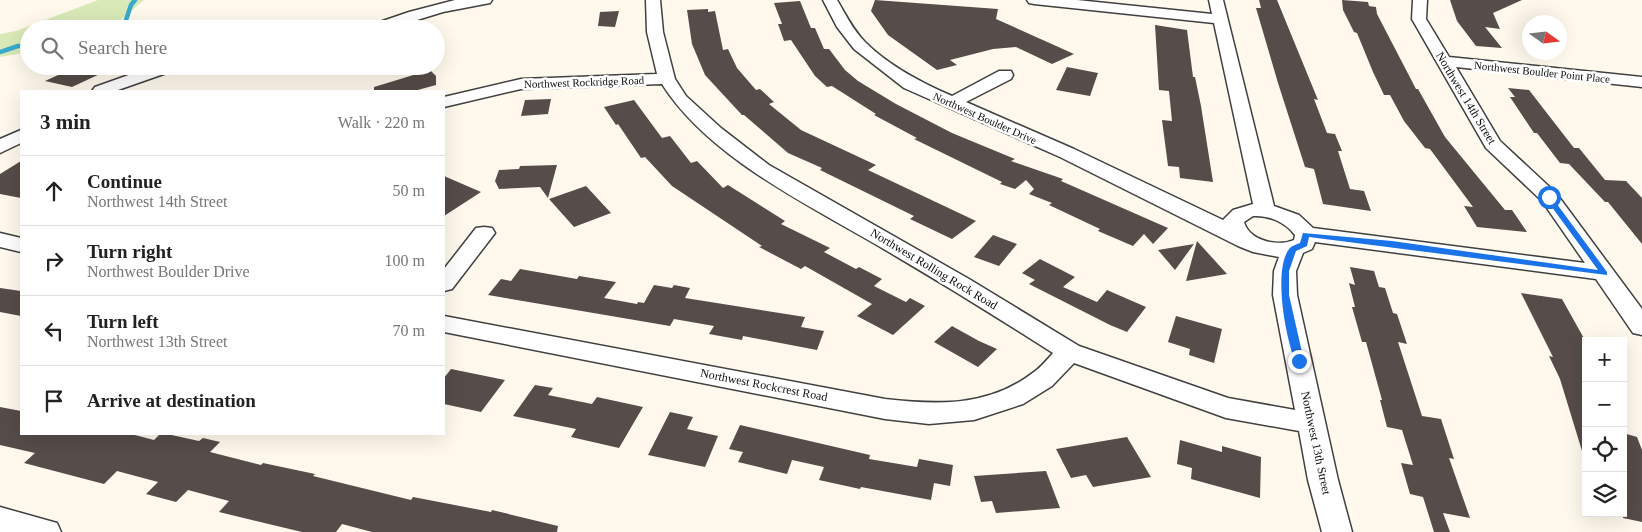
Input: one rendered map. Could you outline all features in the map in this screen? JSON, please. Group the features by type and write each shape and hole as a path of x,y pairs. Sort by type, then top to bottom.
{"street":[{"path":"398,20 426,10 457,3 485,0"},
{"name":"Northwest Rolling Rock Road","path":"653,0 655,32 667,79 680,99 714,132 762,169 961,284 1070,352 1226,408 1311,423"},
{"name":"Northwest Boulder Drive","path":"830,0 845,27 860,46 910,84 1067,153 1249,242 1276,250 1299,242"},
{"path":"1034,0 1221,19"},
{"path":"1216,0 1265,210 1280,214 1302,227 1299,242 1392,244 1604,273"},
{"name":"Northwest 14th Street","path":"1420,0 1419,19 1493,144 1549,197 1642,327"},
{"name":"Northwest Boulder Point Place","path":"1443,61 1642,82"},
{"path":"103,90 143,75"},
{"path":"951,103 1005,75"},
{"name":"Northwest Rockridge Road","path":"445,102 522,84 667,79"},
{"path":"0,147 20,136"},
{"name":"Northwest Boulder Drive","path":"1167,201 1199,210 1238,214 1248,210 1265,210"},
{"name":"Northwest 13th Street","path":"1238,214 1233,221 1235,229 1267,263 1285,295"},
{"path":"445,283 484,233"},
{"path":"0,240 20,245"},
{"name":"Northwest 13th Street","path":"1299,242 1285,271 1285,295 1311,423 1336,532"},
{"name":"Northwest Rockcrest Road","path":"445,324 885,409 929,414 974,410 1014,397 1043,379 1070,352"},
{"path":"0,520 46,532"}],"green space":[{"path":"98,0 144,0 121,20 45,20"},
{"path":"20,29 20,54 0,57 0,34"}],"building":[{"path":"875,0 998,9 996,19 1074,54 1052,64 1016,47 993,49 950,60 957,65 937,70 888,35 871,11"},
{"path":"1259,0 1277,0 1318,100 1314,99 1327,133 1335,134 1342,151 1338,151 1350,189 1364,191 1371,211 1323,204 1314,169 1305,167 1278,83 1256,8 1261,8"},
{"path":"1342,0 1368,2 1369,6 1376,7 1377,14 1416,89 1418,89 1445,137 1505,210 1512,210 1527,232 1477,227 1464,206 1473,207 1430,149 1425,148 1404,121 1390,95 1384,95 1357,33 1354,32 1343,10"},
{"path":"1450,0 1522,0 1493,13 1500,29 1485,27 1502,48 1476,46 1457,21"},
{"path":"800,1 811,28 815,28 824,49 829,49 845,70 858,81 896,104 952,133 1015,159 1011,161 1063,179 1061,181 1168,228 1153,244 1144,234 1133,246 1098,231 1100,229 1049,205 1052,203 1029,194 1034,189 1026,180 1015,189 1000,184 1002,182 914,139 917,138 874,115 876,114 832,86 827,87 815,76 791,40 784,41 778,24 782,24 774,3"},
{"path":"708,9 708,12 715,11 723,50 728,49 737,68 756,90 760,89 774,102 769,104 801,130 876,165 868,170 976,221 952,239 910,219 914,216 820,170 822,168 788,153 742,115 705,75 692,44 687,10"},
{"path":"619,11 615,27 598,26 600,12"},
{"path":"1155,25 1187,30 1193,77 1195,77 1201,106 1213,182 1180,178 1179,167 1168,166 1162,120 1172,121 1169,91 1159,90"},
{"path":"1067,67 1098,73 1090,96 1056,90"},
{"path":"58,75 98,75 72,87 45,81"},
{"path":"414,75 436,76 436,85 418,90 374,90 374,87"},
{"path":"1508,88 1529,90 1574,148 1579,148 1605,180 1626,181 1642,198 1642,244 1608,202 1605,202 1569,164 1560,163 1537,133 1534,133 1510,97 1515,97"},
{"path":"551,99 548,114 521,116 525,100"},
{"path":"634,100 662,138 670,136 691,163 697,161 723,188 728,185 785,221 781,224 830,248 824,252 856,269 859,267 882,279 874,286 906,302 910,298 925,306 893,335 857,316 872,304 805,266 801,269 759,247 762,246 672,186 645,157 641,158 604,107"},
{"path":"20,162 20,198 0,194 0,174"},
{"path":"557,165 548,198 540,187 499,189 495,181 499,170 519,169 520,166"},
{"path":"445,176 481,192 445,215"},
{"path":"586,186 611,213 574,227 549,199"},
{"path":"993,235 1017,244 999,266 974,257"},
{"path":"1197,241 1227,274 1186,281"},
{"path":"1194,244 1175,270 1158,250"},
{"path":"1040,259 1075,277 1063,287 1097,302 1107,290 1146,307 1127,332 1110,325 1029,284 1035,280 1022,273"},
{"path":"1350,267 1374,271 1379,287 1385,288 1393,313 1397,314 1407,344 1398,342 1422,416 1441,419 1454,459 1449,458 1470,518 1443,513 1450,532 1434,532 1423,497 1410,494 1401,463 1413,465 1402,430 1387,427 1380,400 1382,400 1366,342 1362,342 1352,307 1355,307 1349,283 1355,285"},
{"path":"520,269 577,279 579,276 616,282 604,298 637,304 638,302 644,303 654,285 672,288 674,285 690,288 685,298 805,317 801,327 824,331 817,350 743,336 742,340 709,334 714,326 674,319 670,326 488,295 501,279 511,281"},
{"path":"0,288 20,291 20,316 0,312"},
{"path":"1521,293 1562,299 1583,337 1582,451 1560,379 1549,356 1553,357"},
{"path":"1176,316 1222,329 1214,363 1189,355 1190,349 1168,342"},
{"path":"952,326 997,349 978,367 934,342"},
{"path":"451,369 505,380 481,412 445,404 445,377"},
{"path":"535,385 553,388 548,395 592,404 597,397 643,407 619,448 571,437 576,429 513,416"},
{"path":"0,407 20,411 20,435 135,435 154,440 159,435 172,435 199,441 203,438 220,442 210,452 261,465 263,463 315,474 313,476 411,500 413,497 491,512 492,510 558,526 557,532 372,532 342,524 336,532 302,532 219,512 229,501 188,490 176,502 146,494 158,482 117,471 104,484 24,463 35,453 0,445"},
{"path":"670,412 693,417 687,429 718,436 705,467 648,455"},
{"path":"740,425 870,455 869,459 917,467 919,459 953,465 950,486 934,483 931,500 861,487 860,489 819,480 824,467 792,460 787,474 738,462 743,452 729,449"},
{"path":"1627,434 1637,437 1642,450 1642,522 1623,518 1627,517"},
{"path":"1127,437 1151,477 1093,487 1086,475 1071,478 1056,449"},
{"path":"1180,440 1222,452 1222,446 1261,457 1260,498 1191,479 1192,468 1177,464"},
{"path":"1046,471 1060,508 996,513 992,501 981,502 974,476"}],"waterway":[{"path":"126,20 131,5 135,0"},
{"path":"0,52 20,46"}],"route":[{"path":"1299,361 1285,295 1285,271 1293,249 1304,244 1306,234 1604,273 1549,197"}]}
